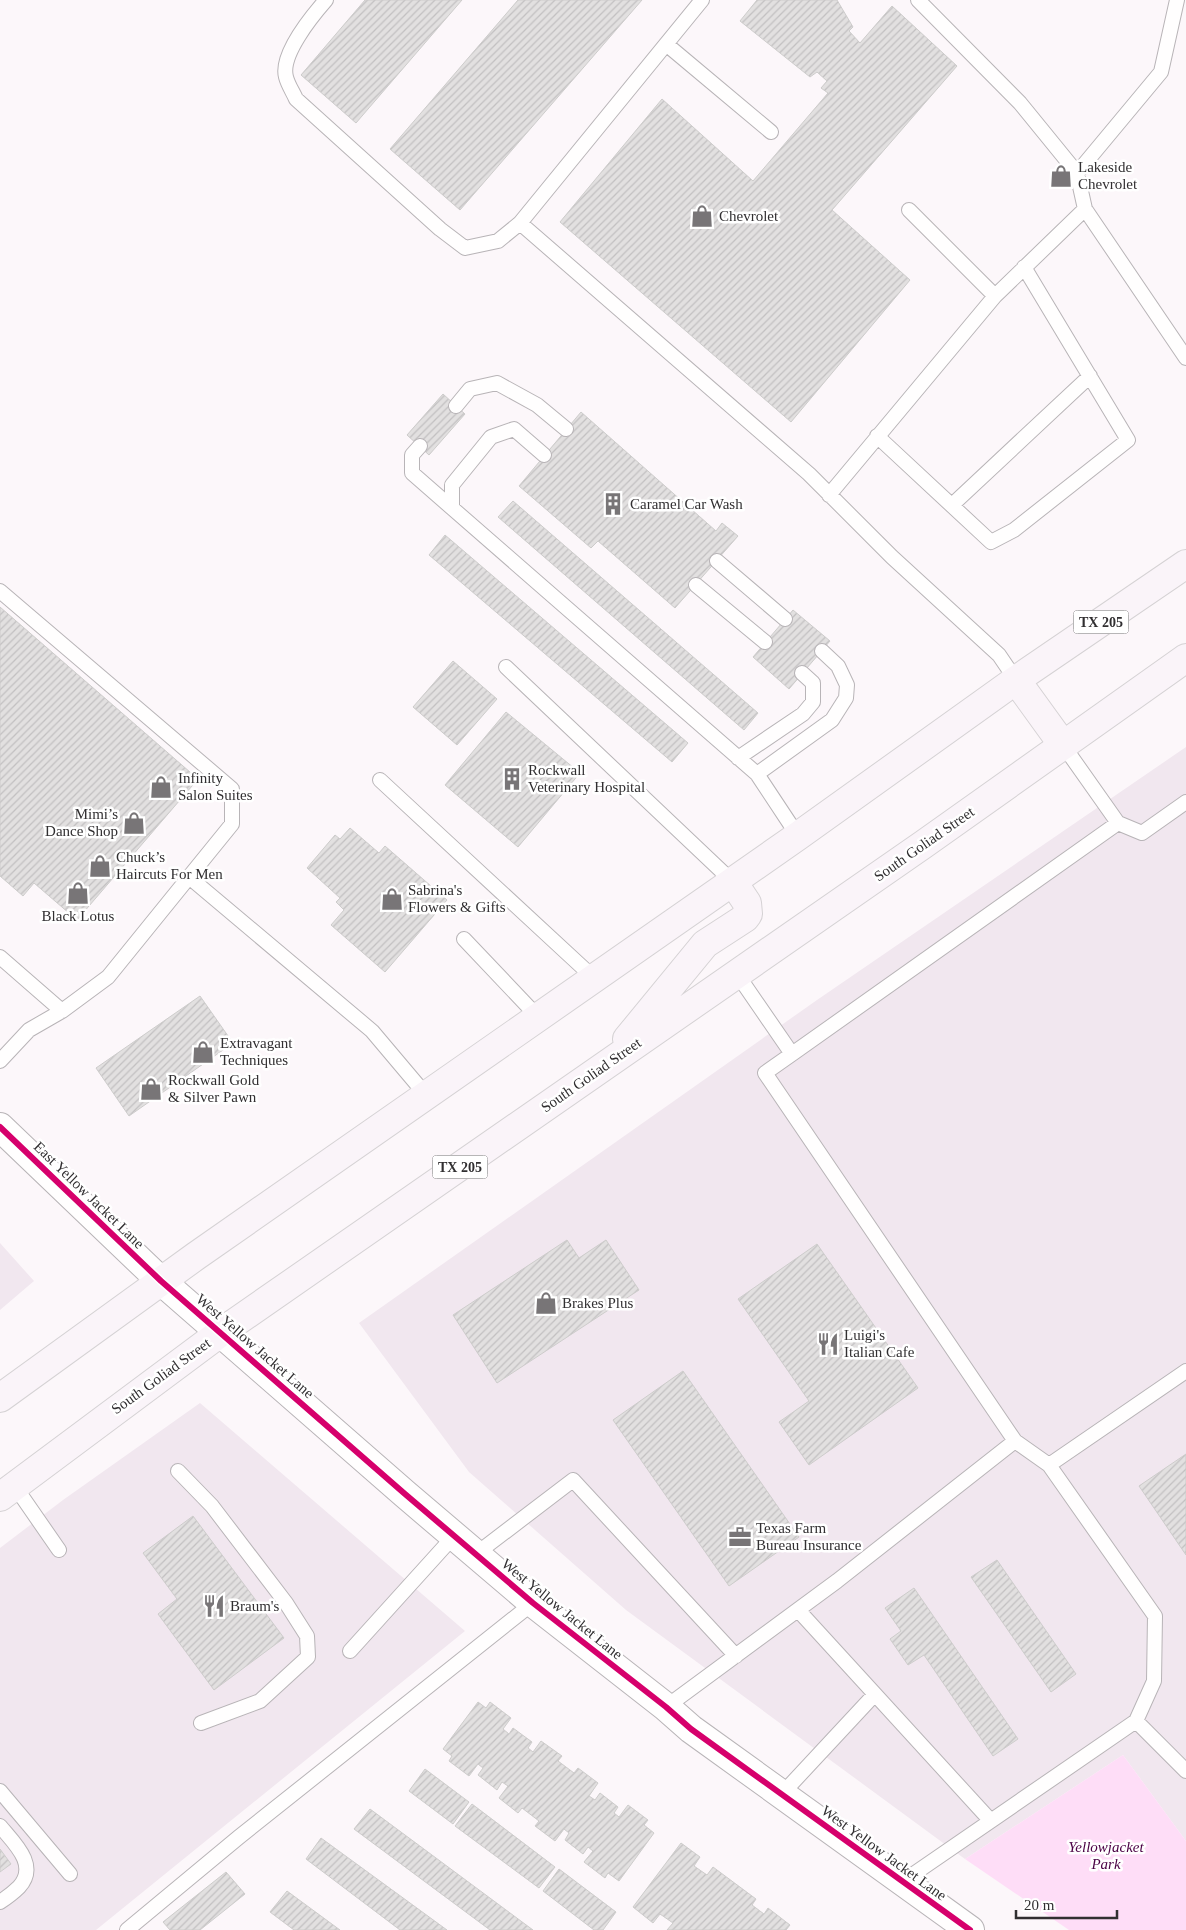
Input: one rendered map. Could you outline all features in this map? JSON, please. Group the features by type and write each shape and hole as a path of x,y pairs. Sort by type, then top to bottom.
{"main road":[{"name":"TX 205","path":"0,1398 161,1280 733,882 1016,680 1186,564"},
{"name":"South Goliad Street","path":"7,1491 220,1333 737,974 1186,658"},
{"path":"1016,680 1063,745"},
{"path":"607,1064 705,944 748,914 747,903 733,882"}],"street":[{"name":"East Yellow Jacket Lane","path":"0,1127 161,1280"},
{"name":"West Yellow Jacket Lane","path":"161,1280 532,1602 666,1707 691,1729 970,1930"}],"lane":[{"path":"326,0 307,22 288,55 286,76 296,99 440,229 465,248 498,241 520,223 702,0"},
{"path":"918,0 1020,103 1077,174 1085,209 1186,358"},
{"path":"1077,174 1161,72 1177,0"},
{"path":"666,44 771,132"},
{"path":"829,495 995,296 1085,209"},
{"path":"908,210 995,296"},
{"path":"520,223 801,467 892,557 998,655 1016,680"},
{"path":"877,436 992,542 1014,530 1128,440 1024,267"},
{"path":"952,505 1090,376"},
{"path":"456,406 470,389 497,383 537,405 566,429"},
{"path":"452,508 452,485 491,438 514,429 544,455"},
{"path":"420,446 412,455 412,473 757,774 798,836"},
{"path":"717,561 785,619"},
{"path":"696,586 765,642"},
{"path":"0,591 232,789 232,824 108,977 62,1010 29,1030 0,1061"},
{"path":"757,774 832,720 846,698 847,684 838,666 822,651"},
{"path":"506,666 733,882"},
{"path":"738,758 803,714 813,702 813,683 802,673"},
{"path":"1063,745 1118,823 1142,833 1186,802"},
{"path":"380,780 594,978"},
{"path":"902,1882 1136,1721 1154,1681 1155,1616 1049,1465 1014,1441 766,1073 1118,823"},
{"path":"189,877 372,1031 426,1095"},
{"path":"464,939 538,1017"},
{"path":"0,957 62,1010"},
{"path":"737,974 792,1054"},
{"path":"1049,1465 1186,1371"},
{"path":"666,1707 798,1610 1014,1441"},
{"path":"178,1470 212,1506 286,1603 307,1636 308,1657 260,1701 201,1722"},
{"path":"476,1554 573,1480 736,1656"},
{"path":"7,1491 59,1550"},
{"path":"350,1651 454,1536"},
{"path":"127,1930 239,1837 532,1602"},
{"path":"798,1610 990,1820"},
{"path":"781,1794 875,1694"},
{"path":"1136,1721 1186,1771"},
{"path":"0,1791 70,1874"},
{"path":"0,1826 25,1856 26,1874 20,1887 0,1902"}],"shaded area":[{"path":"1186,747 1186,1841 1123,1755 965,1859 626,1610 469,1472 359,1323 817,1000"},
{"path":"0,1243 34,1281 0,1310"},
{"path":"200,1403 465,1631 96,1930 0,1930 0,1548 63,1500"}],"green space":[{"name":"Yellowjacket Park","path":"1123,1755 1186,1841 1186,1930 1069,1930 965,1859"}],"building":[{"path":"365,0 462,0 356,123 301,75"},
{"path":"518,0 642,0 460,210 390,149"},
{"name":"Chevrolet","path":"757,0 837,0 853,27 849,31 860,43 892,6 957,66 832,210 910,280 791,422 560,222 662,99 753,181 828,93 821,88 827,81 817,72 810,77 740,21"},
{"path":"443,394 465,414 429,455 407,435"},
{"name":"Caramel Car Wash","path":"581,412 716,531 722,523 738,536 675,608 598,541 591,548 519,486"},
{"path":"513,501 758,713 744,730 498,517"},
{"path":"445,535 688,743 672,762 429,555"},
{"path":"0,607 198,779 77,920 34,883 23,896 0,876"},
{"path":"793,610 830,641 789,689 753,657"},
{"path":"453,661 497,699 457,745 413,707"},
{"name":"Rockwall Veterinary Hospital","path":"506,712 580,773 518,847 445,785"},
{"name":"Sabrina's Flowers & Gifts","path":"350,828 379,853 385,846 447,900 385,972 331,925 344,910 336,902 340,898 307,868 335,835 340,839"},
{"path":"200,996 233,1043 129,1116 96,1068"},
{"name":"Brakes Plus","path":"567,1240 579,1258 606,1240 639,1290 497,1383 453,1315"},
{"name":"Luigi's Italian Cafe","path":"817,1244 918,1388 809,1465 779,1422 809,1401 738,1299"},
{"path":"683,1371 799,1537 729,1586 613,1420"},
{"path":"1186,1454 1186,1555 1139,1486"},
{"name":"Braum's","path":"193,1516 284,1638 214,1690 158,1614 177,1599 143,1553"},
{"path":"997,1560 1076,1674 1051,1692 971,1577"},
{"path":"914,1588 1018,1739 993,1756 924,1655 908,1665 890,1639 901,1631 885,1608"},
{"path":"478,1702 486,1708 490,1702 511,1718 503,1729 509,1734 513,1728 532,1742 528,1748 533,1752 541,1741 562,1756 558,1761 574,1773 578,1768 598,1783 589,1796 595,1800 600,1793 618,1807 614,1813 619,1817 628,1805 648,1820 644,1825 654,1833 619,1881 608,1873 605,1878 584,1862 593,1851 588,1847 583,1854 565,1840 569,1833 564,1829 555,1841 535,1826 539,1821 522,1808 518,1813 499,1798 508,1786 502,1782 497,1790 478,1775 483,1768 478,1764 469,1776 449,1761 452,1756 443,1749"},
{"path":"425,1769 469,1802 453,1824 409,1791"},
{"path":"472,1804 555,1867 539,1888 455,1826"},
{"path":"370,1809 533,1930 490,1930 354,1829"},
{"path":"321,1838 447,1930 400,1930 306,1859"},
{"path":"681,1843 700,1857 694,1866 707,1875 713,1867 756,1899 752,1905 764,1914 768,1908 790,1925 786,1930 667,1930 673,1923 660,1914 653,1923 633,1907"},
{"path":"0,1849 11,1864 0,1872"},
{"path":"559,1869 616,1912 603,1930 594,1930 543,1891"},
{"path":"226,1872 245,1894 200,1930 170,1930 163,1922"},
{"path":"287,1891 340,1930 294,1930 270,1912"}],"cycle path":[{"path":"0,1127 161,1281 533,1603 666,1707 691,1729 970,1930"}],"place":[{"name":"Lakeside Chevrolet","path":"1061,176"},
{"name":"Chevrolet","path":"702,216"},
{"name":"Caramel Car Wash","path":"613,504"},
{"name":"Rockwall Veterinary Hospital","path":"512,779"},
{"name":"Infinity Salon Suites","path":"161,787"},
{"name":"Mimi’s Dance Shop","path":"134,823"},
{"name":"Chuck’s Haircuts For Men","path":"100,866"},
{"name":"Black Lotus","path":"78,893"},
{"name":"Sabrina's Flowers & Gifts","path":"392,899"},
{"name":"Extravagant Techniques","path":"203,1052"},
{"name":"Rockwall Gold & Silver Pawn","path":"151,1089"},
{"name":"Brakes Plus","path":"546,1303"},
{"name":"Luigi's Italian Cafe","path":"828,1344"},
{"name":"Texas Farm Bureau Insurance","path":"740,1537"},
{"name":"Braum's","path":"214,1606"}]}
